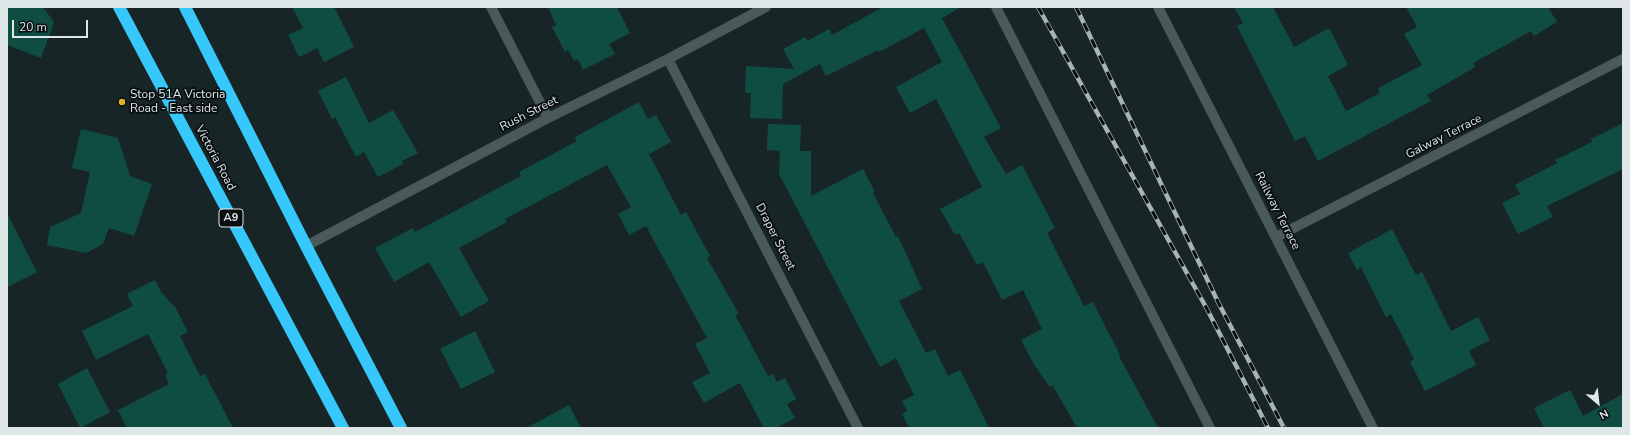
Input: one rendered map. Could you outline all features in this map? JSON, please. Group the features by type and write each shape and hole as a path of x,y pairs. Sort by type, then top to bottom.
{"highway":[{"name":"Victoria Road","path":"119,7 343,428"},
{"path":"185,7 306,246 402,428"}],"street":[{"path":"491,7 548,118"},
{"name":"Rush Street","path":"306,246 548,118 668,59 766,7"},
{"path":"996,7 1210,428"},
{"name":"Railway Terrace","path":"1158,7 1373,428"},
{"name":"Draper Street","path":"668,59 858,428"},
{"name":"Galway Terrace","path":"1276,237 1623,59"}],"building":[{"path":"7,7 43,7 54,22 41,58 7,45"},
{"path":"292,7 334,7 354,47 324,62 317,48 299,57 288,35 303,28"},
{"path":"548,7 617,7 630,33 609,44 615,54 583,70 578,59 574,61 568,50 565,52 552,27 556,25"},
{"path":"883,7 961,7 942,18 1001,128 984,137 1006,174 1022,165 1055,228 1047,233 1084,306 1093,302 1120,355 1119,356 1158,428 1077,428 1053,386 1049,386 1035,366 1021,340 1042,329 1023,290 1002,300 983,262 977,265 959,233 955,235 940,209 982,187 936,99 910,113 896,87 942,62 924,28 879,52 878,50 826,76 820,64 783,84 782,119 750,118 751,93 745,93 746,66 794,69 783,49 805,37 807,41 829,29 832,35"},
{"path":"1234,7 1273,7 1294,47 1329,28 1348,65 1328,76 1346,111 1380,93 1378,88 1422,65 1404,34 1417,27 1406,7 1548,7 1557,22 1534,36 1531,31 1473,63 1475,67 1427,95 1431,101 1318,161 1305,136 1295,141 1237,26 1243,23"},
{"path":"346,77 369,123 393,110 418,153 402,161 403,164 378,177 364,152 356,157 335,117 332,119 318,91"},
{"path":"639,102 648,119 656,115 671,142 649,154 681,215 686,212 710,256 707,258 739,314 735,315 768,376 773,374 777,382 785,378 796,399 787,404 795,418 776,428 764,428 740,383 704,403 692,382 710,373 695,344 707,338 646,226 629,235 618,214 631,207 607,165 505,219 507,222 459,248 489,301 461,317 429,262 394,282 375,248 413,228 415,232 521,176 519,172 577,141 575,137"},
{"path":"1623,123 1623,169 1547,206 1553,217 1518,234 1502,203 1520,194 1515,185 1557,163 1555,160 1592,142 1591,139"},
{"path":"768,124 801,125 800,151 811,151 811,196 863,169 875,192 873,193 896,237 898,236 922,289 899,301 926,353 935,349 948,376 960,370 989,428 909,428 902,414 907,411 902,401 914,395 896,358 880,367 779,174 780,151 767,150"},
{"path":"81,129 118,138 130,176 152,184 134,236 109,228 103,244 86,253 47,245 50,227 81,213 90,172 72,168"},
{"path":"7,213 37,272 7,287"},
{"path":"1392,229 1416,275 1422,272 1451,331 1478,317 1490,340 1469,351 1476,365 1425,391 1410,362 1414,359 1391,314 1386,317 1361,267 1357,270 1348,253"},
{"path":"155,280 161,292 175,307 188,332 180,336 200,376 205,374 233,428 127,428 118,410 169,384 165,375 168,373 148,334 96,360 82,331 133,306 127,294"},
{"path":"475,331 495,372 461,389 440,349"},
{"path":"87,368 110,412 80,428 58,384"},
{"path":"1570,390 1583,416 1623,394 1623,428 1544,428 1534,408"},
{"path":"569,405 581,428 526,428"}],"railway":[{"path":"1038,7 1207,309 1268,428"},
{"path":"1076,7 1218,302 1284,428"}],"place":[{"name":"Stop 51A Victoria Road - East side","path":"122,102"}]}
